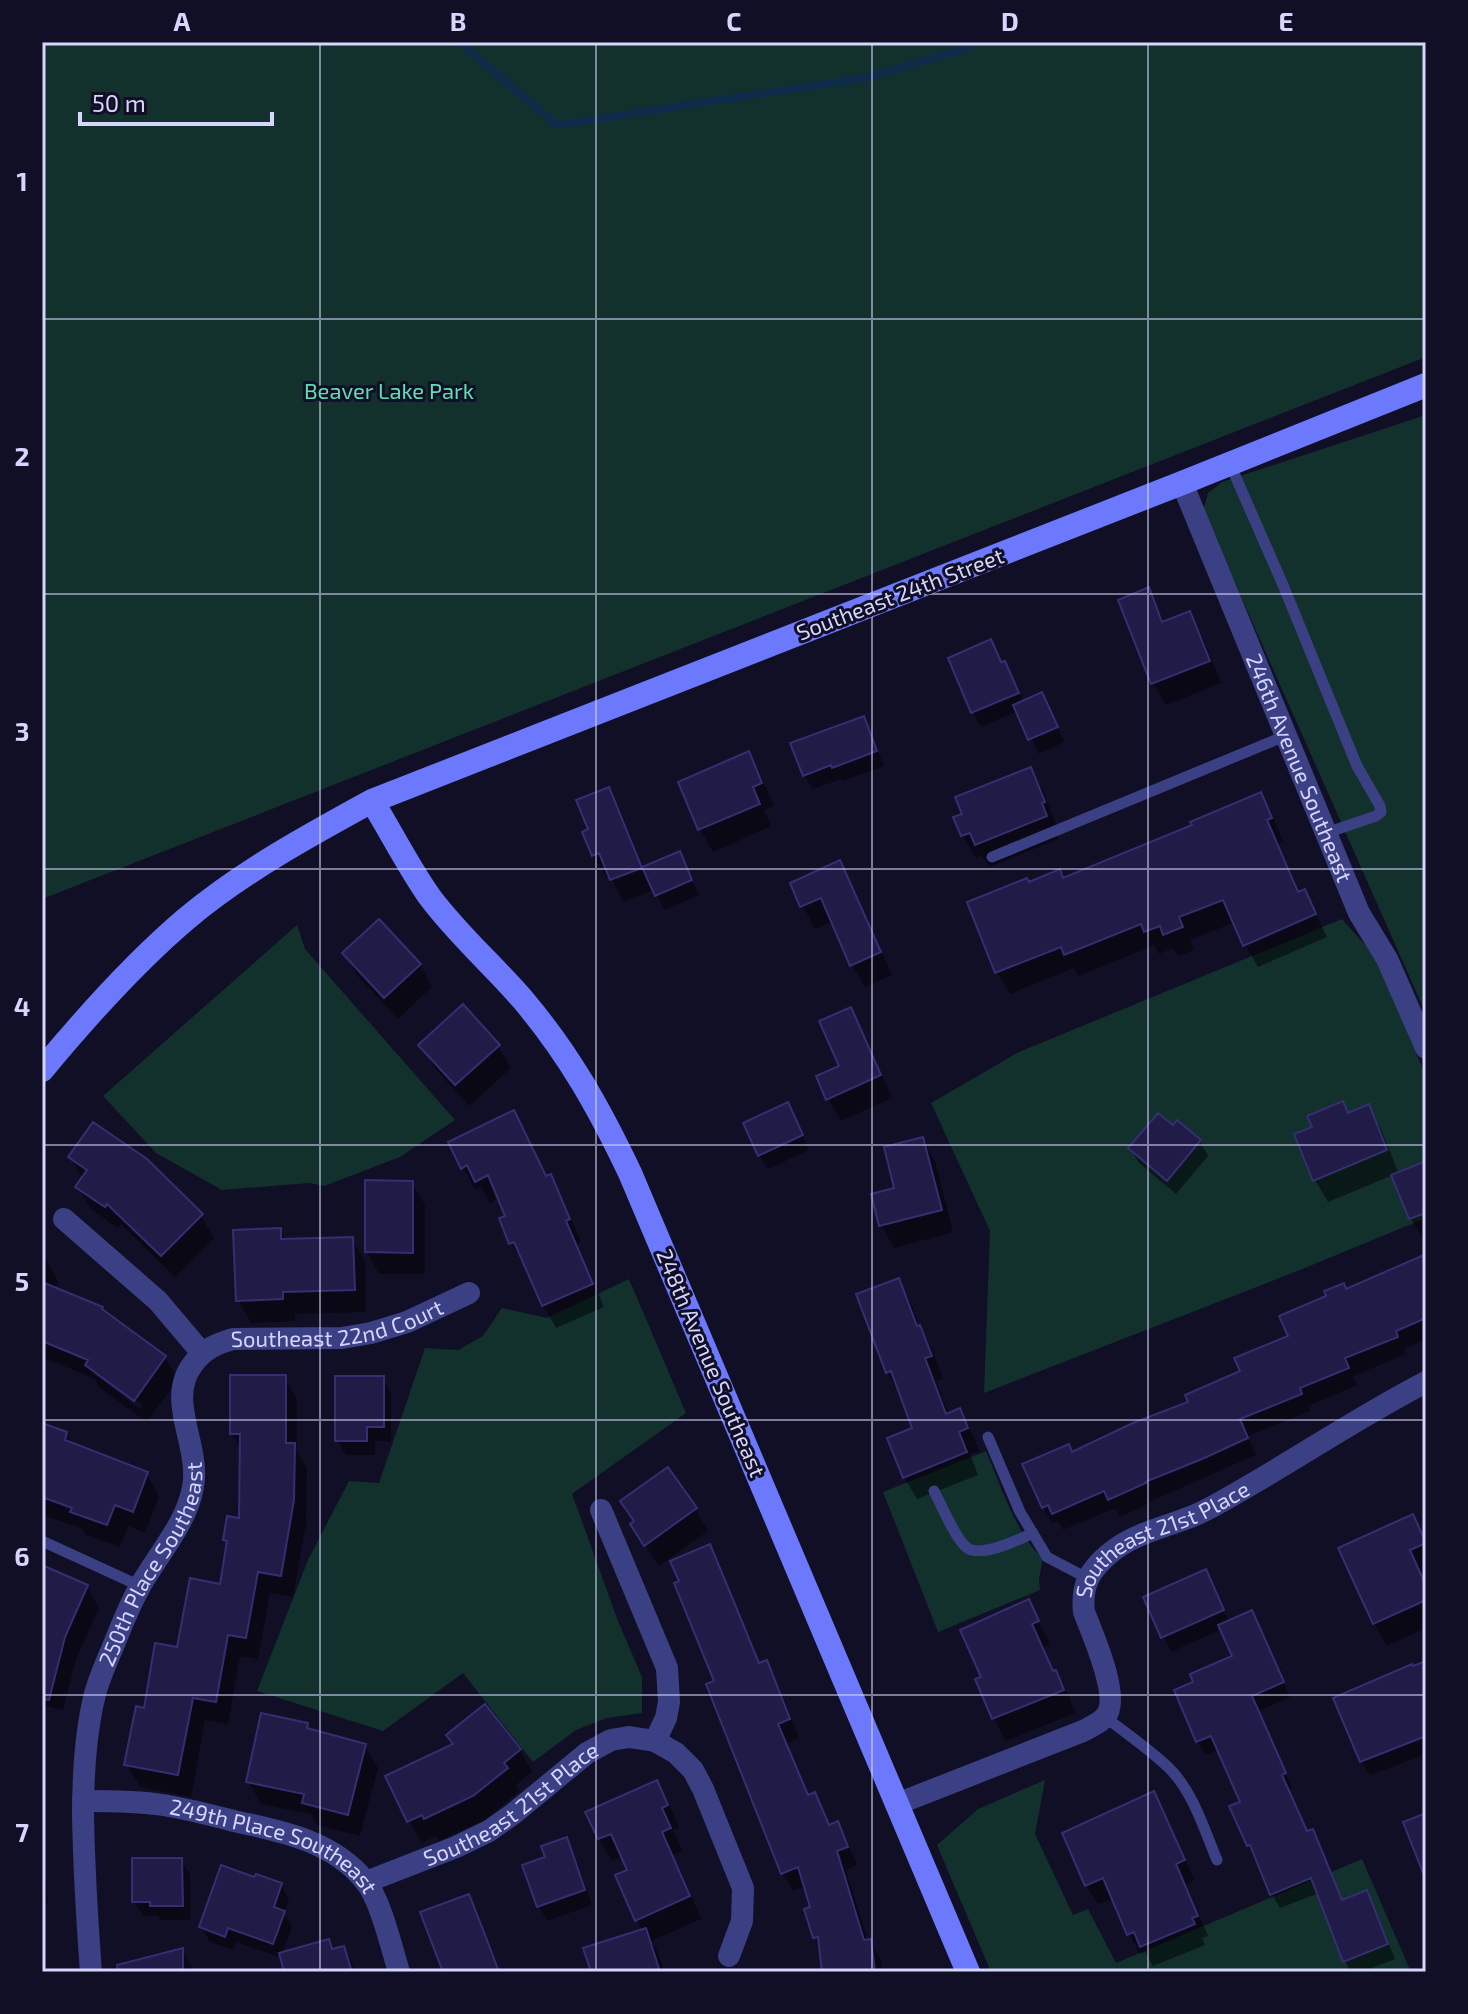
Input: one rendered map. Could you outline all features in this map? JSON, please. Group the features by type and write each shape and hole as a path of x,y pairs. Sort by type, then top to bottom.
{"street":[{"name":"Southeast 24th Street","path":"42,1070 79,1024 187,918 294,844 372,801 1426,385"},
{"name":"246th Avenue Southeast","path":"1182,483 1359,913 1387,959 1426,1048"},
{"name":"248th Avenue Southeast","path":"372,801 428,894 559,1044 601,1112 636,1185 968,1972"},
{"path":"64,1219 158,1301 201,1352"},
{"name":"Southeast 22nd Court","path":"201,1352 233,1339 342,1338 371,1333 407,1322 469,1293"},
{"name":"250th Place Southeast","path":"91,1972 84,1882 85,1746 95,1693 111,1651 140,1586 185,1513 194,1486 195,1464 182,1403 182,1384 186,1372 201,1352"},
{"name":"Southeast 21st Place","path":"1105,1717 1112,1697 1083,1602 1087,1578 1111,1551 1201,1512 1383,1404 1426,1382"},
{"path":"601,1510 667,1668 669,1702 666,1718 655,1741 676,1753 693,1770 743,1888 742,1921 729,1956"},
{"path":"897,1804 1083,1731 1105,1717"},
{"name":"Southeast 21st Place","path":"366,1882 489,1831 587,1753 611,1740 629,1737 655,1741"},
{"name":"249th Place Southeast","path":"83,1801 163,1805 289,1833 315,1843 345,1862 366,1882 378,1907 399,1972"}],"lane":[{"path":"1230,463 1357,766 1380,806 1381,812 1376,816 1326,833"},
{"path":"992,857 1285,736"},
{"path":"988,1437 1020,1512 1047,1557 1087,1578"},
{"path":"934,1491 966,1548 976,1552 1002,1546 1033,1533"},
{"path":"42,1541 140,1586"},
{"path":"1105,1717 1169,1768 1182,1784 1217,1860"}],"green space":[{"name":"Beaver Lake Park","path":"42,42 1426,42 1426,357 42,899"},
{"path":"1426,415 1426,1014 1203,511 1208,493 1222,482"},
{"path":"1342,919 1376,957 1426,1077 1426,1218 984,1393 990,1231 931,1103 1019,1052"},
{"path":"297,925 305,949 455,1120 400,1157 324,1186 309,1183 222,1190 156,1153 103,1096"},
{"path":"629,1279 686,1413 572,1494 618,1621 642,1677 642,1713 607,1718 576,1730 533,1762 463,1673 383,1731 257,1691 308,1560 349,1481 379,1483 425,1348 458,1350 483,1336 502,1308 547,1318"},
{"path":"986,1451 1017,1524 1043,1558 1040,1590 938,1632 883,1492"},
{"path":"1045,1780 1035,1834 1073,1915 1088,1909 1116,1963 1362,1859 1411,1972 991,1972 937,1845 978,1809"}],"building":[{"path":"1149,587 1162,622 1190,611 1210,661 1151,684 1118,600"},
{"path":"991,639 1019,693 971,713 948,658"},
{"path":"1042,692 1058,727 1028,740 1013,705"},
{"path":"864,716 877,751 803,776 790,743"},
{"path":"749,751 762,783 753,787 760,804 698,830 678,782"},
{"path":"1031,767 1045,802 1042,803 1047,816 975,845 970,833 961,836 953,817 962,814 955,797"},
{"path":"609,787 642,868 610,880 599,853 592,856 582,832 588,829 576,800"},
{"path":"1261,792 1272,818 1267,820 1298,892 1305,889 1316,914 1243,946 1223,900 1179,917 1183,927 1163,935 1160,926 1144,932 1141,924 1064,955 1061,947 995,973 967,902 1027,878 1029,882 1060,869 1063,878 1192,825 1190,822"},
{"path":"680,851 692,880 655,896 642,867"},
{"path":"840,860 881,952 850,966 821,898 800,907 790,883"},
{"path":"379,919 421,964 384,998 342,953"},
{"path":"463,1004 500,1045 455,1085 418,1045"},
{"path":"851,1007 881,1075 826,1100 816,1076 839,1066 819,1021"},
{"path":"1343,1101 1348,1113 1369,1104 1387,1150 1313,1181 1294,1134 1312,1127 1307,1116"},
{"path":"788,1102 803,1135 758,1156 743,1123"},
{"path":"514,1110 546,1176 551,1174 570,1219 566,1221 593,1284 542,1306 514,1242 509,1244 499,1218 505,1216 488,1175 475,1182 467,1165 461,1169 448,1142"},
{"path":"1158,1113 1173,1125 1177,1120 1201,1140 1167,1181 1128,1148"},
{"path":"93,1122 147,1159 203,1214 161,1256 107,1204 105,1207 75,1187 87,1170 68,1157"},
{"path":"923,1137 942,1210 879,1226 871,1194 894,1188 884,1147"},
{"path":"1426,1161 1426,1213 1409,1219 1391,1175"},
{"path":"365,1180 413,1181 413,1253 365,1252"},
{"path":"281,1228 281,1239 353,1237 355,1290 283,1292 283,1299 236,1301 233,1230"},
{"path":"1426,1254 1426,1318 1396,1331 1398,1337 1345,1358 1349,1368 1300,1388 1302,1394 1240,1419 1248,1438 1108,1500 1104,1491 1052,1514 1048,1505 1042,1508 1022,1464 1069,1444 1072,1452 1133,1423 1188,1402 1185,1395 1240,1371 1234,1358 1288,1336 1279,1316 1326,1296 1324,1291 1344,1283 1346,1289"},
{"path":"899,1278 932,1356 925,1358 946,1414 960,1408 968,1428 959,1432 967,1452 903,1478 887,1438 912,1428 891,1371 886,1373 856,1294"},
{"path":"42,1282 103,1307 166,1356 134,1401 85,1365 88,1360 42,1341"},
{"path":"230,1375 286,1375 286,1443 295,1443 294,1500 281,1576 258,1572 246,1638 228,1635 216,1702 193,1698 178,1775 124,1765 136,1706 144,1708 155,1643 177,1647 190,1578 220,1584 227,1541 223,1540 227,1516 239,1518 240,1434 230,1434"},
{"path":"335,1376 384,1376 384,1427 367,1427 367,1441 335,1441"},
{"path":"42,1423 67,1432 65,1440 148,1472 133,1512 115,1505 107,1525 70,1512 72,1508 42,1497"},
{"path":"668,1467 697,1508 644,1546 630,1524 634,1521 620,1501"},
{"path":"1413,1514 1426,1543 1410,1550 1426,1586 1426,1600 1373,1624 1338,1548"},
{"path":"710,1544 759,1663 767,1660 790,1719 778,1724 808,1795 815,1792 829,1825 838,1821 848,1847 837,1851 864,1940 871,1939 875,1972 822,1972 818,1937 813,1938 804,1909 810,1907 798,1867 781,1874 706,1684 714,1681 674,1583 679,1581 670,1561"},
{"path":"42,1565 88,1585 65,1637 49,1700 42,1699"},
{"path":"1206,1569 1224,1610 1161,1638 1143,1597"},
{"path":"1029,1599 1039,1621 1032,1624 1064,1690 992,1719 975,1679 981,1677 960,1630"},
{"path":"1252,1610 1284,1682 1252,1696 1286,1773 1282,1775 1307,1831 1313,1829 1342,1900 1367,1890 1388,1944 1343,1962 1311,1878 1270,1895 1250,1845 1247,1846 1229,1806 1240,1802 1211,1736 1196,1742 1174,1690 1193,1682 1190,1674 1232,1656 1218,1625"},
{"path":"1426,1661 1426,1736 1360,1762 1333,1698"},
{"path":"485,1704 521,1749 504,1763 508,1768 473,1796 424,1819 422,1815 407,1822 385,1776 453,1744 446,1735"},
{"path":"261,1713 308,1723 307,1728 366,1744 348,1815 302,1803 304,1794 246,1782"},
{"path":"657,1780 668,1805 662,1808 671,1828 662,1832 690,1896 635,1921 615,1875 627,1870 611,1834 598,1839 585,1812"},
{"path":"1154,1791 1185,1860 1176,1864 1198,1916 1192,1918 1195,1924 1140,1947 1134,1932 1127,1935 1103,1878 1085,1886 1062,1833"},
{"path":"1426,1813 1426,1878 1425,1878 1403,1822"},
{"path":"567,1837 585,1890 537,1907 522,1865 545,1857 541,1846"},
{"path":"132,1858 182,1858 183,1906 150,1906 150,1902 132,1902"},
{"path":"221,1865 282,1883 274,1907 285,1911 273,1944 228,1928 225,1937 199,1927"},
{"path":"469,1894 499,1972 443,1972 420,1912"},
{"path":"646,1928 660,1972 591,1972 583,1948"},
{"path":"329,1939 332,1949 344,1946 352,1972 284,1972 279,1953"},
{"path":"183,1948 183,1972 118,1972 117,1965"}],"waterway":[{"path":"459,42 557,125 864,78 968,48"}]}
